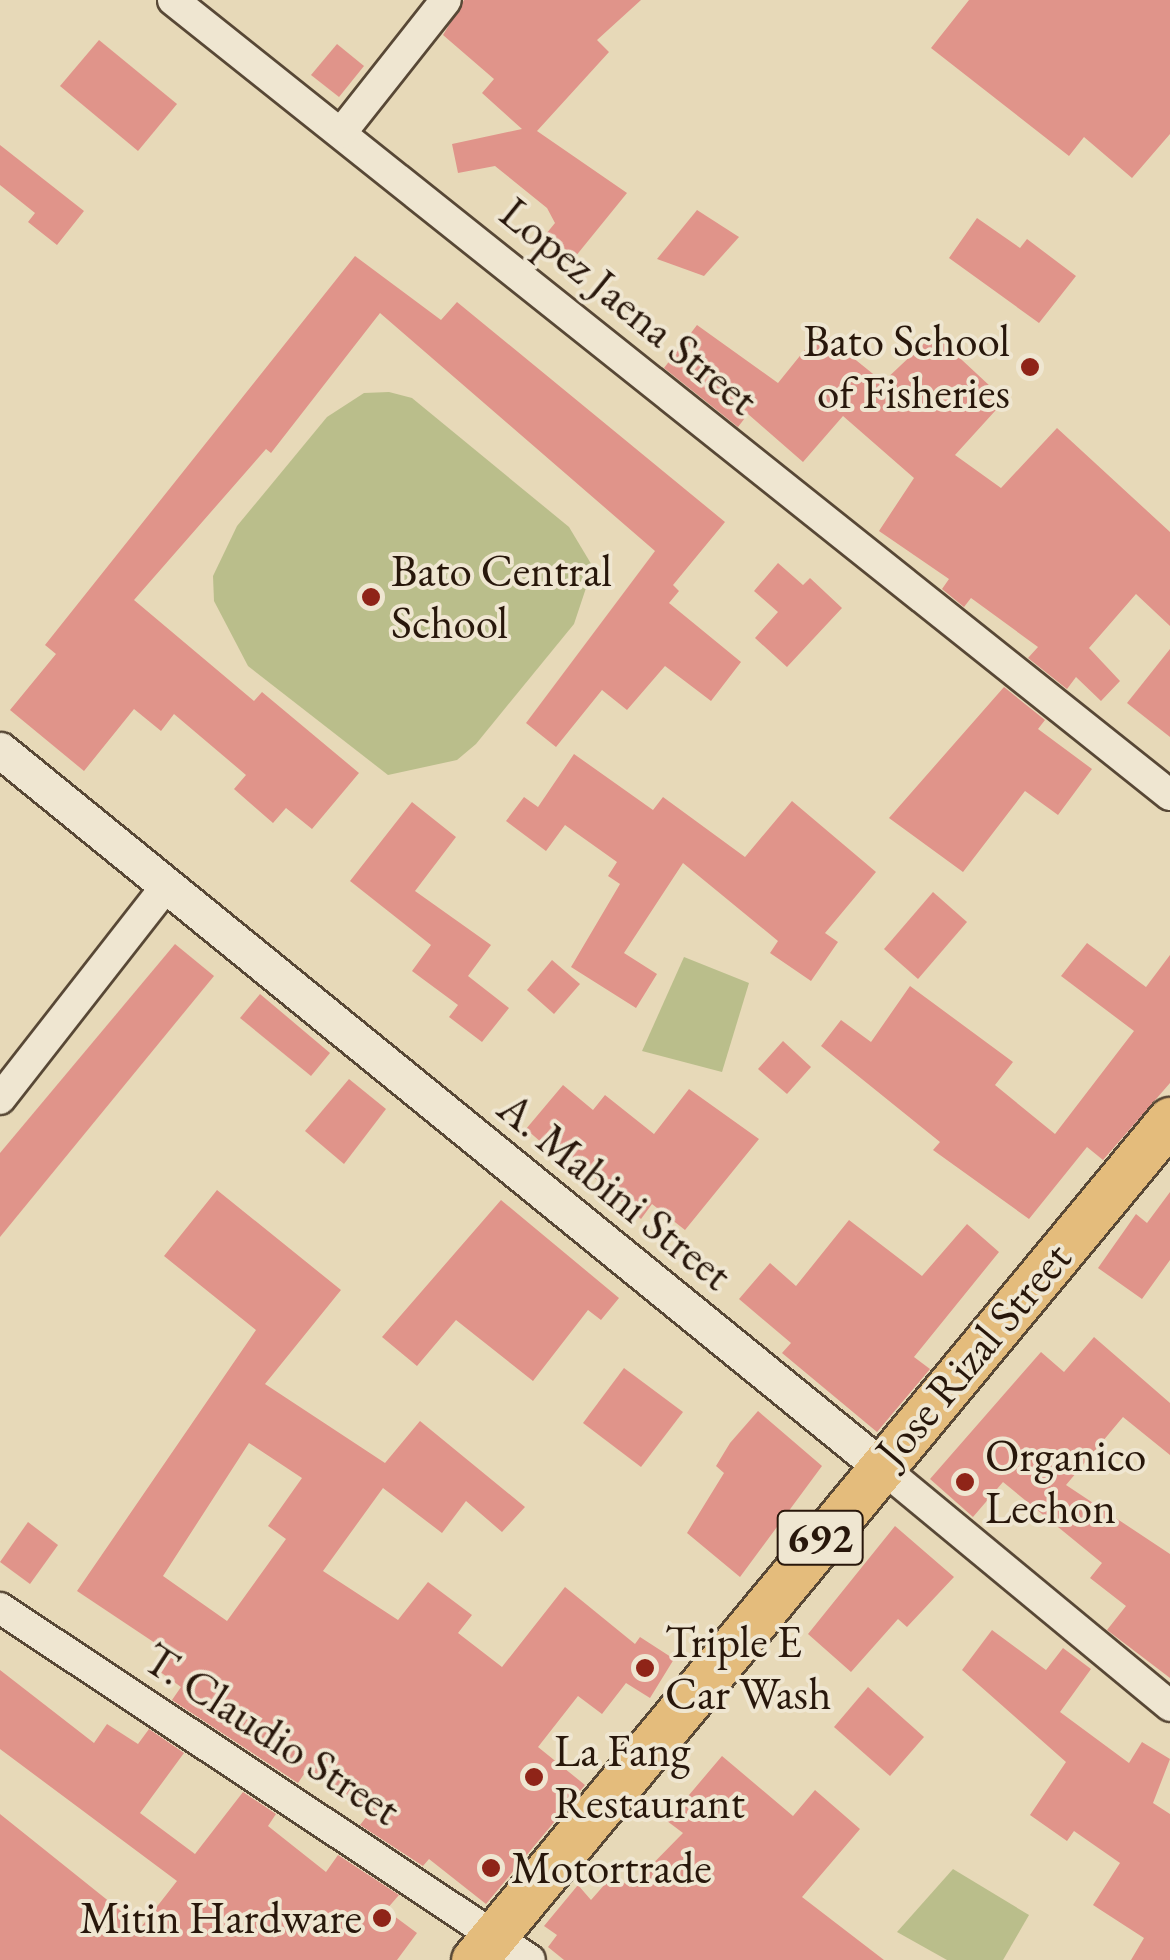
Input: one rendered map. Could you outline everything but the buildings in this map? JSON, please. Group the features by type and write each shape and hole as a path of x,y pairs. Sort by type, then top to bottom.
{"main road":[{"name":"Jose Rizal Street","path":"499,1952 879,1465 1170,1120"}],"street":[{"name":"Lopez Jaena Street","path":"174,0 1170,794"},
{"path":"340,133 446,0"},
{"name":"A. Mabini Street","path":"0,750 164,889 879,1465 1170,1706"},
{"path":"0,1099 164,889"},
{"name":"T. Claudio Street","path":"0,1608 499,1952"}],"green space":[{"path":"389,392 412,398 569,527 593,567 574,624 476,744 457,760 388,775 248,666 214,601 213,576 237,526 327,417 364,393"},
{"path":"684,957 749,983 722,1072 642,1051"},
{"path":"953,1869 1029,1915 1003,1960 947,1960 897,1932"}],"place":[{"name":"Bato School of Fisheries","path":"1030,367"},
{"name":"Bato Central School","path":"371,597"},
{"name":"Organico Lechon","path":"965,1482"},
{"name":"Triple E Car Wash","path":"645,1668"},
{"name":"La Fang Restaurant","path":"534,1777"},
{"name":"Motortrade","path":"491,1868"},
{"name":"Mitin Hardware","path":"382,1918"}]}
